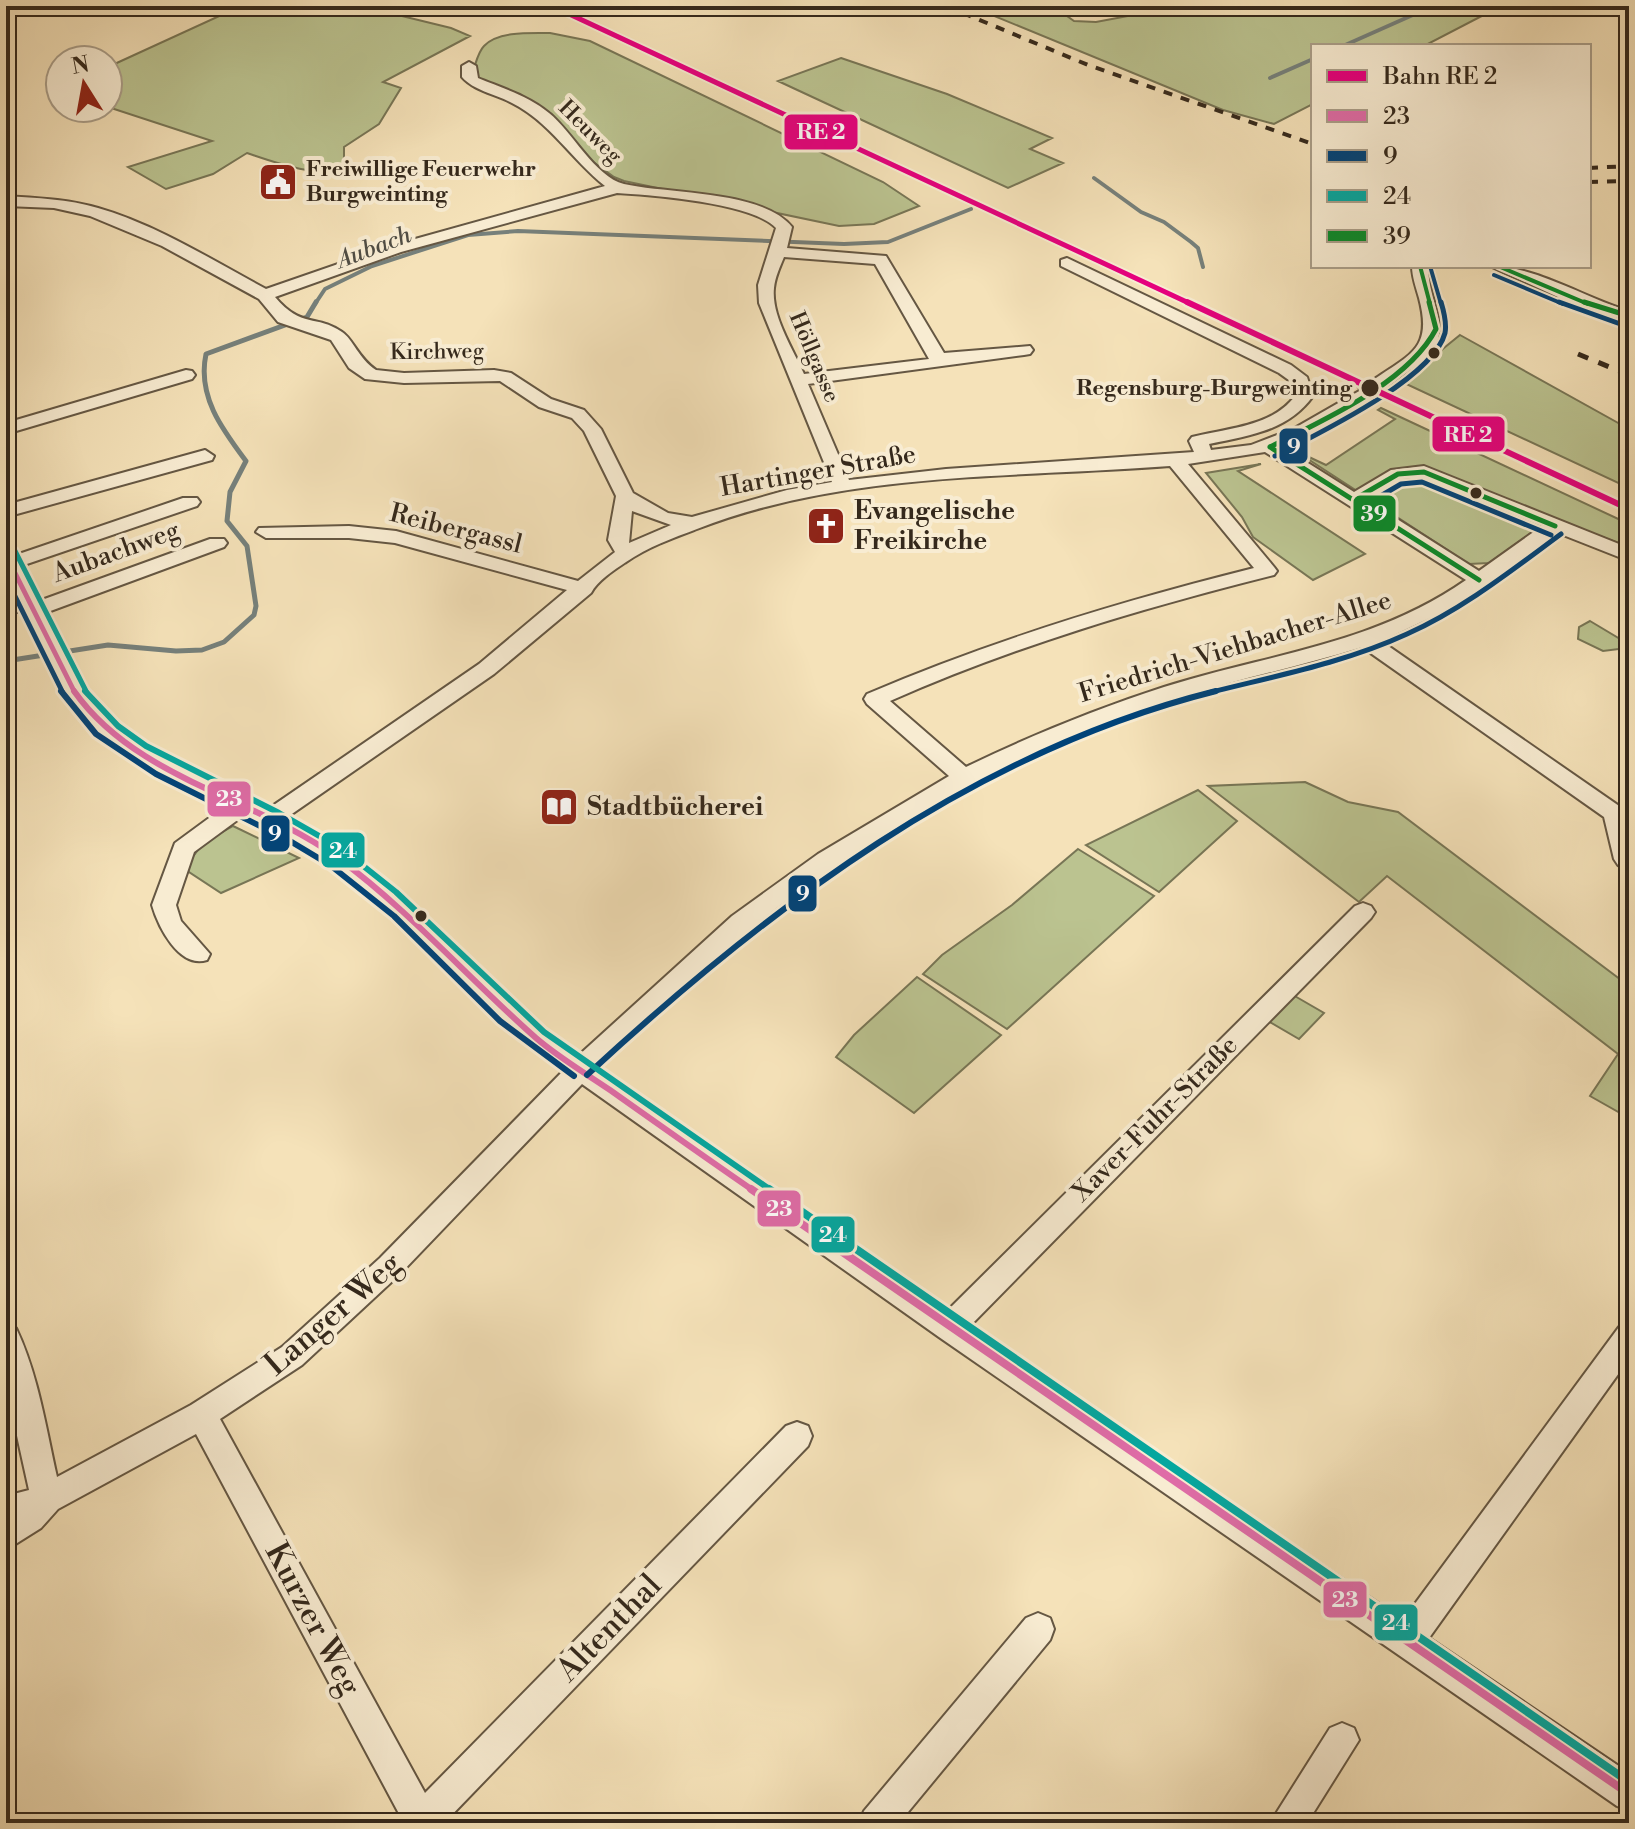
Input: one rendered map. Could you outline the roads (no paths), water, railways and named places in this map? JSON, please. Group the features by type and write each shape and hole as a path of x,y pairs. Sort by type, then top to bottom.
{"street":[{"path":"1620,6 1629,11"},
{"name":"Heuweg","path":"469,66 469,77 473,81 545,116 586,164 617,188"},
{"path":"617,188 655,190 739,206 774,216 784,227 780,243 845,259 880,259 941,363 797,380"},
{"name":"Heuweg","path":"265,295 349,263 437,235 617,188"},
{"name":"Kirchweg","path":"6,201 54,203 95,212 168,243 265,295 284,318 337,336 355,364 371,375 404,378 505,377 545,403 578,414 592,429 625,496"},
{"name":"Höllgasse","path":"780,243 765,289 770,315 843,487"},
{"path":"1067,263 1285,369 1301,381 1305,388 1304,396 1293,410 1268,423 1198,441 1205,456"},
{"path":"1503,268 1590,305 1629,316"},
{"path":"1382,382 1426,348 1434,338 1435,326 1420,272"},
{"path":"938,359 1024,350"},
{"path":"6,429 186,375"},
{"name":"Hartinger Straße","path":"269,819 456,692 520,644 625,553 691,523 754,504 843,487 982,471 1174,459 1270,447 1361,395"},
{"path":"1270,447 1479,580"},
{"path":"6,511 205,456"},
{"path":"964,777 875,699 961,662 1083,618 1267,571 1174,459"},
{"path":"1355,499 1398,474 1424,472 1629,555"},
{"path":"625,496 640,510 655,517 691,523"},
{"path":"625,496 618,540 625,553"},
{"path":"190,502 8,559 69,686 102,726 160,765 269,819 336,857 401,909 507,1014 580,1068 949,1328 1629,1794"},
{"name":"Friedrich-Viehbacher-Allee","path":"580,1068 700,958 778,894 826,860 964,777 1035,743 1172,692 1366,640 1448,602 1555,526"},
{"name":"Reibergassl","path":"266,532 349,532 396,537 584,589"},
{"name":"Aubachweg","path":"6,609 31,606 217,543"},
{"path":"1366,640 1614,813 1627,846"},
{"path":"198,954 170,925 164,905 183,849 191,840 242,805"},
{"name":"Xaver-Fuhr-Straße","path":"949,1328 1042,1231 1363,912"},
{"name":"Langer Weg","path":"6,1535 30,1518 47,1499 202,1415 292,1356 390,1266 580,1068"},
{"path":"1406,1643 1629,1336"},
{"path":"6,1337 18,1374 47,1499 6,1511"},
{"name":"Kurzer Weg","path":"202,1415 423,1822"},
{"name":"Altenthal","path":"423,1822 797,1436"},
{"path":"876,1823 1038,1629"},
{"path":"1287,1823 1342,1740"}],"waterway":[{"name":"Aubach","path":"1348,44 1433,6"},
{"name":"Aubach","path":"1270,78 1311,60"},
{"path":"1094,178 1141,212 1164,222 1191,242 1198,248 1203,267"},
{"name":"Aubach","path":"315,304 325,289 372,266 468,235 518,231 844,244 888,242 971,209"},
{"name":"Aubach","path":"6,661 108,645 202,650 224,642 254,615 256,606 247,546 227,521 230,492 246,461 220,424 208,398 204,369 206,354 307,317 316,302"}],"tunnel":[{"path":"1361,395 1382,382"}],"railway":[{"path":"946,6 1088,65 1311,143"},
{"path":"1591,168 1629,166"},
{"path":"1591,182 1629,181"},
{"path":"1578,354 1629,375"}],"place":[{"name":"Freiwillige Feuerwehr Burgweinting","path":"278,182"},
{"name":"Regensburg-Burgweinting","path":"1370,388"},
{"name":"Evangelische Freikirche","path":"826,526"},
{"name":"Stadtbücherei","path":"559,807"}]}
